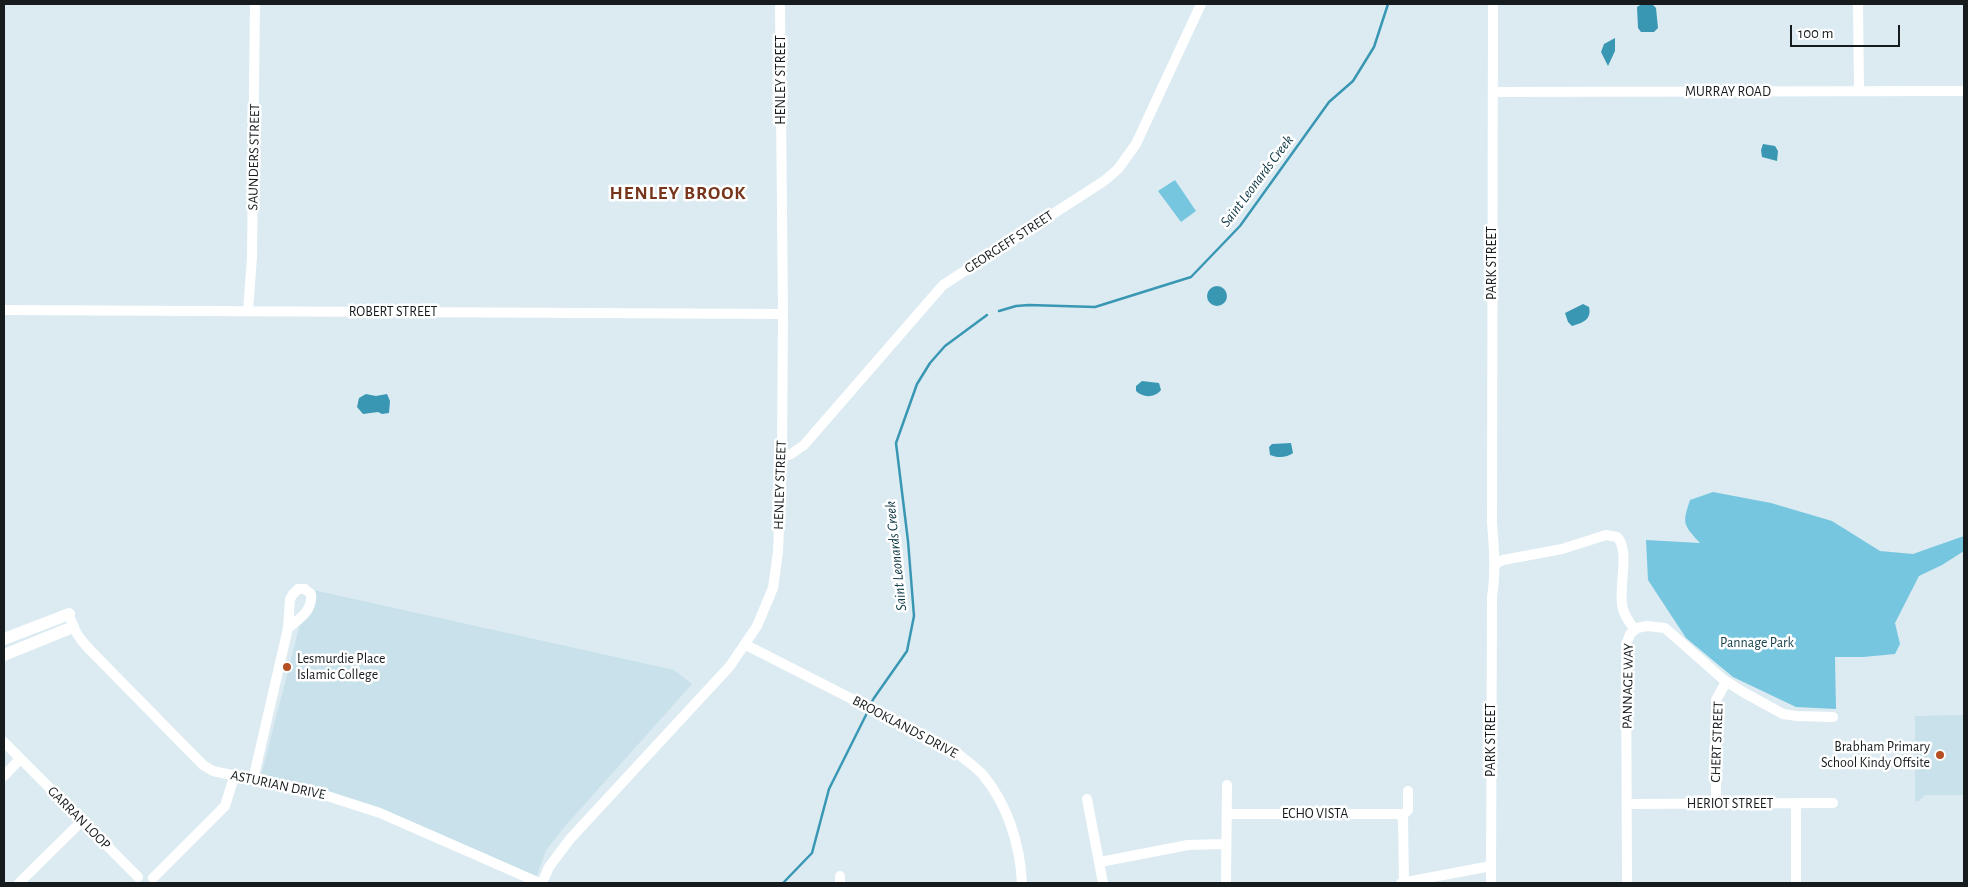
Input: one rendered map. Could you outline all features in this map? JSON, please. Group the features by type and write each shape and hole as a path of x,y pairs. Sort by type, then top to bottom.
{"main road":[{"path":"4,639 69,614"},
{"path":"4,655 73,627"}],"street":[{"name":"SAUNDERS STREET","path":"248,311 252,257 255,4"},
{"name":"HENLEY STREET","path":"541,883 549,867 570,838 730,666 758,626 773,588 778,552 782,457 783,314 780,4"},
{"name":"GEORGEFF STREET","path":"782,457 791,454 804,445 943,285 1104,181 1118,169 1136,144 1201,4"},
{"name":"PARK STREET","path":"1491,883 1492,597 1494,568 1492,522 1494,4"},
{"path":"1858,4 1859,90"},
{"name":"MURRAY ROAD","path":"1493,92 1964,91"},
{"name":"ROBERT STREET","path":"4,310 783,314"},
{"name":"PARK STREET","path":"1492,522 1489,571 1492,597"},
{"path":"1494,568 1497,563 1503,560 1562,549 1606,535 1616,537 1621,543 1622,549 1622,608 1635,630"},
{"name":"ASTURIAN DRIVE","path":"69,614 73,627 94,654 203,765 213,771 321,794 380,812 541,883"},
{"name":"PANNAGE WAY","path":"1627,883 1626,645 1630,634 1647,626 1665,628 1726,682 1784,714 1833,717"},
{"path":"253,780 288,628"},
{"name":"BROOKLANDS DRIVE","path":"746,645 956,752 982,774 998,796 1010,823 1018,852 1022,883"},
{"name":"CHERT STREET","path":"1716,804 1716,700 1726,682"},
{"name":"GARRAN LOOP","path":"4,742 137,880"},
{"path":"4,776 20,759"},
{"path":"137,880 148,875 154,881 225,806 234,777"},
{"path":"1226,883 1227,785"},
{"path":"1408,791 1408,810 1402,816 1403,883 1491,866"},
{"path":"1087,799 1103,883"},
{"name":"HERIOT STREET","path":"1627,804 1833,803"},
{"path":"1796,804 1796,883"},
{"name":"ECHO VISTA","path":"1227,814 1399,814 1402,816"},
{"path":"19,883 82,821"},
{"path":"1100,862 1188,845 1225,844"}],"shaded area":[{"path":"1642,4 1652,4 1656,8 1658,28 1654,32 1641,32 1638,28 1637,7"},
{"path":"1615,38 1615,51 1608,66 1601,52 1604,44"},
{"path":"1763,144 1775,146 1778,151 1777,161 1762,157 1761,150"},
{"path":"1213,286 1221,286 1227,292 1227,300 1221,306 1213,306 1207,300 1207,292"},
{"path":"1583,304 1589,307 1588,318 1572,326 1568,322 1565,313"},
{"path":"1142,381 1159,383 1161,390 1156,395 1142,395 1136,391 1136,386"},
{"path":"366,394 376,396 387,394 390,401 389,413 363,414 357,407 359,398"},
{"path":"1291,443 1293,453 1291,455 1276,457 1270,455 1269,447 1272,444"},
{"path":"309,589 674,670 692,684 546,850 535,881 380,813 261,776"},
{"name":"Brabham Primary School Kindy Offsite","path":"1964,715 1964,795 1925,795 1919,801 1915,801 1915,716"}],"green space":[{"path":"1175,180 1196,211 1181,222 1158,191"},
{"name":"Pannage Park","path":"1713,492 1771,503 1832,521 1880,551 1913,554 1964,536 1964,551 1942,565 1919,576 1895,623 1900,644 1895,654 1835,657 1836,709 1796,707 1733,677 1686,638 1648,580 1646,540 1700,543 1687,527 1686,514 1690,500"}],"waterway":[{"name":"Saint Leonards Creek","path":"999,311 1016,306 1029,305 1095,307 1191,277 1240,226 1329,102 1353,81 1374,47 1388,4"},
{"name":"Saint Leonards Creek","path":"870,705 907,651 914,616 908,541 896,443 917,384 930,363 945,346 987,315"},
{"name":"Saint Leonards Creek","path":"783,883 812,853 829,789 868,711"}],"place":[{"name":"Lesmurdie Place Islamic College","path":"287,667"},
{"name":"Brabham Primary School Kindy Offsite","path":"1940,755"}],"district":[{"name":"HENLEY BROOK","path":"678,193"}]}
